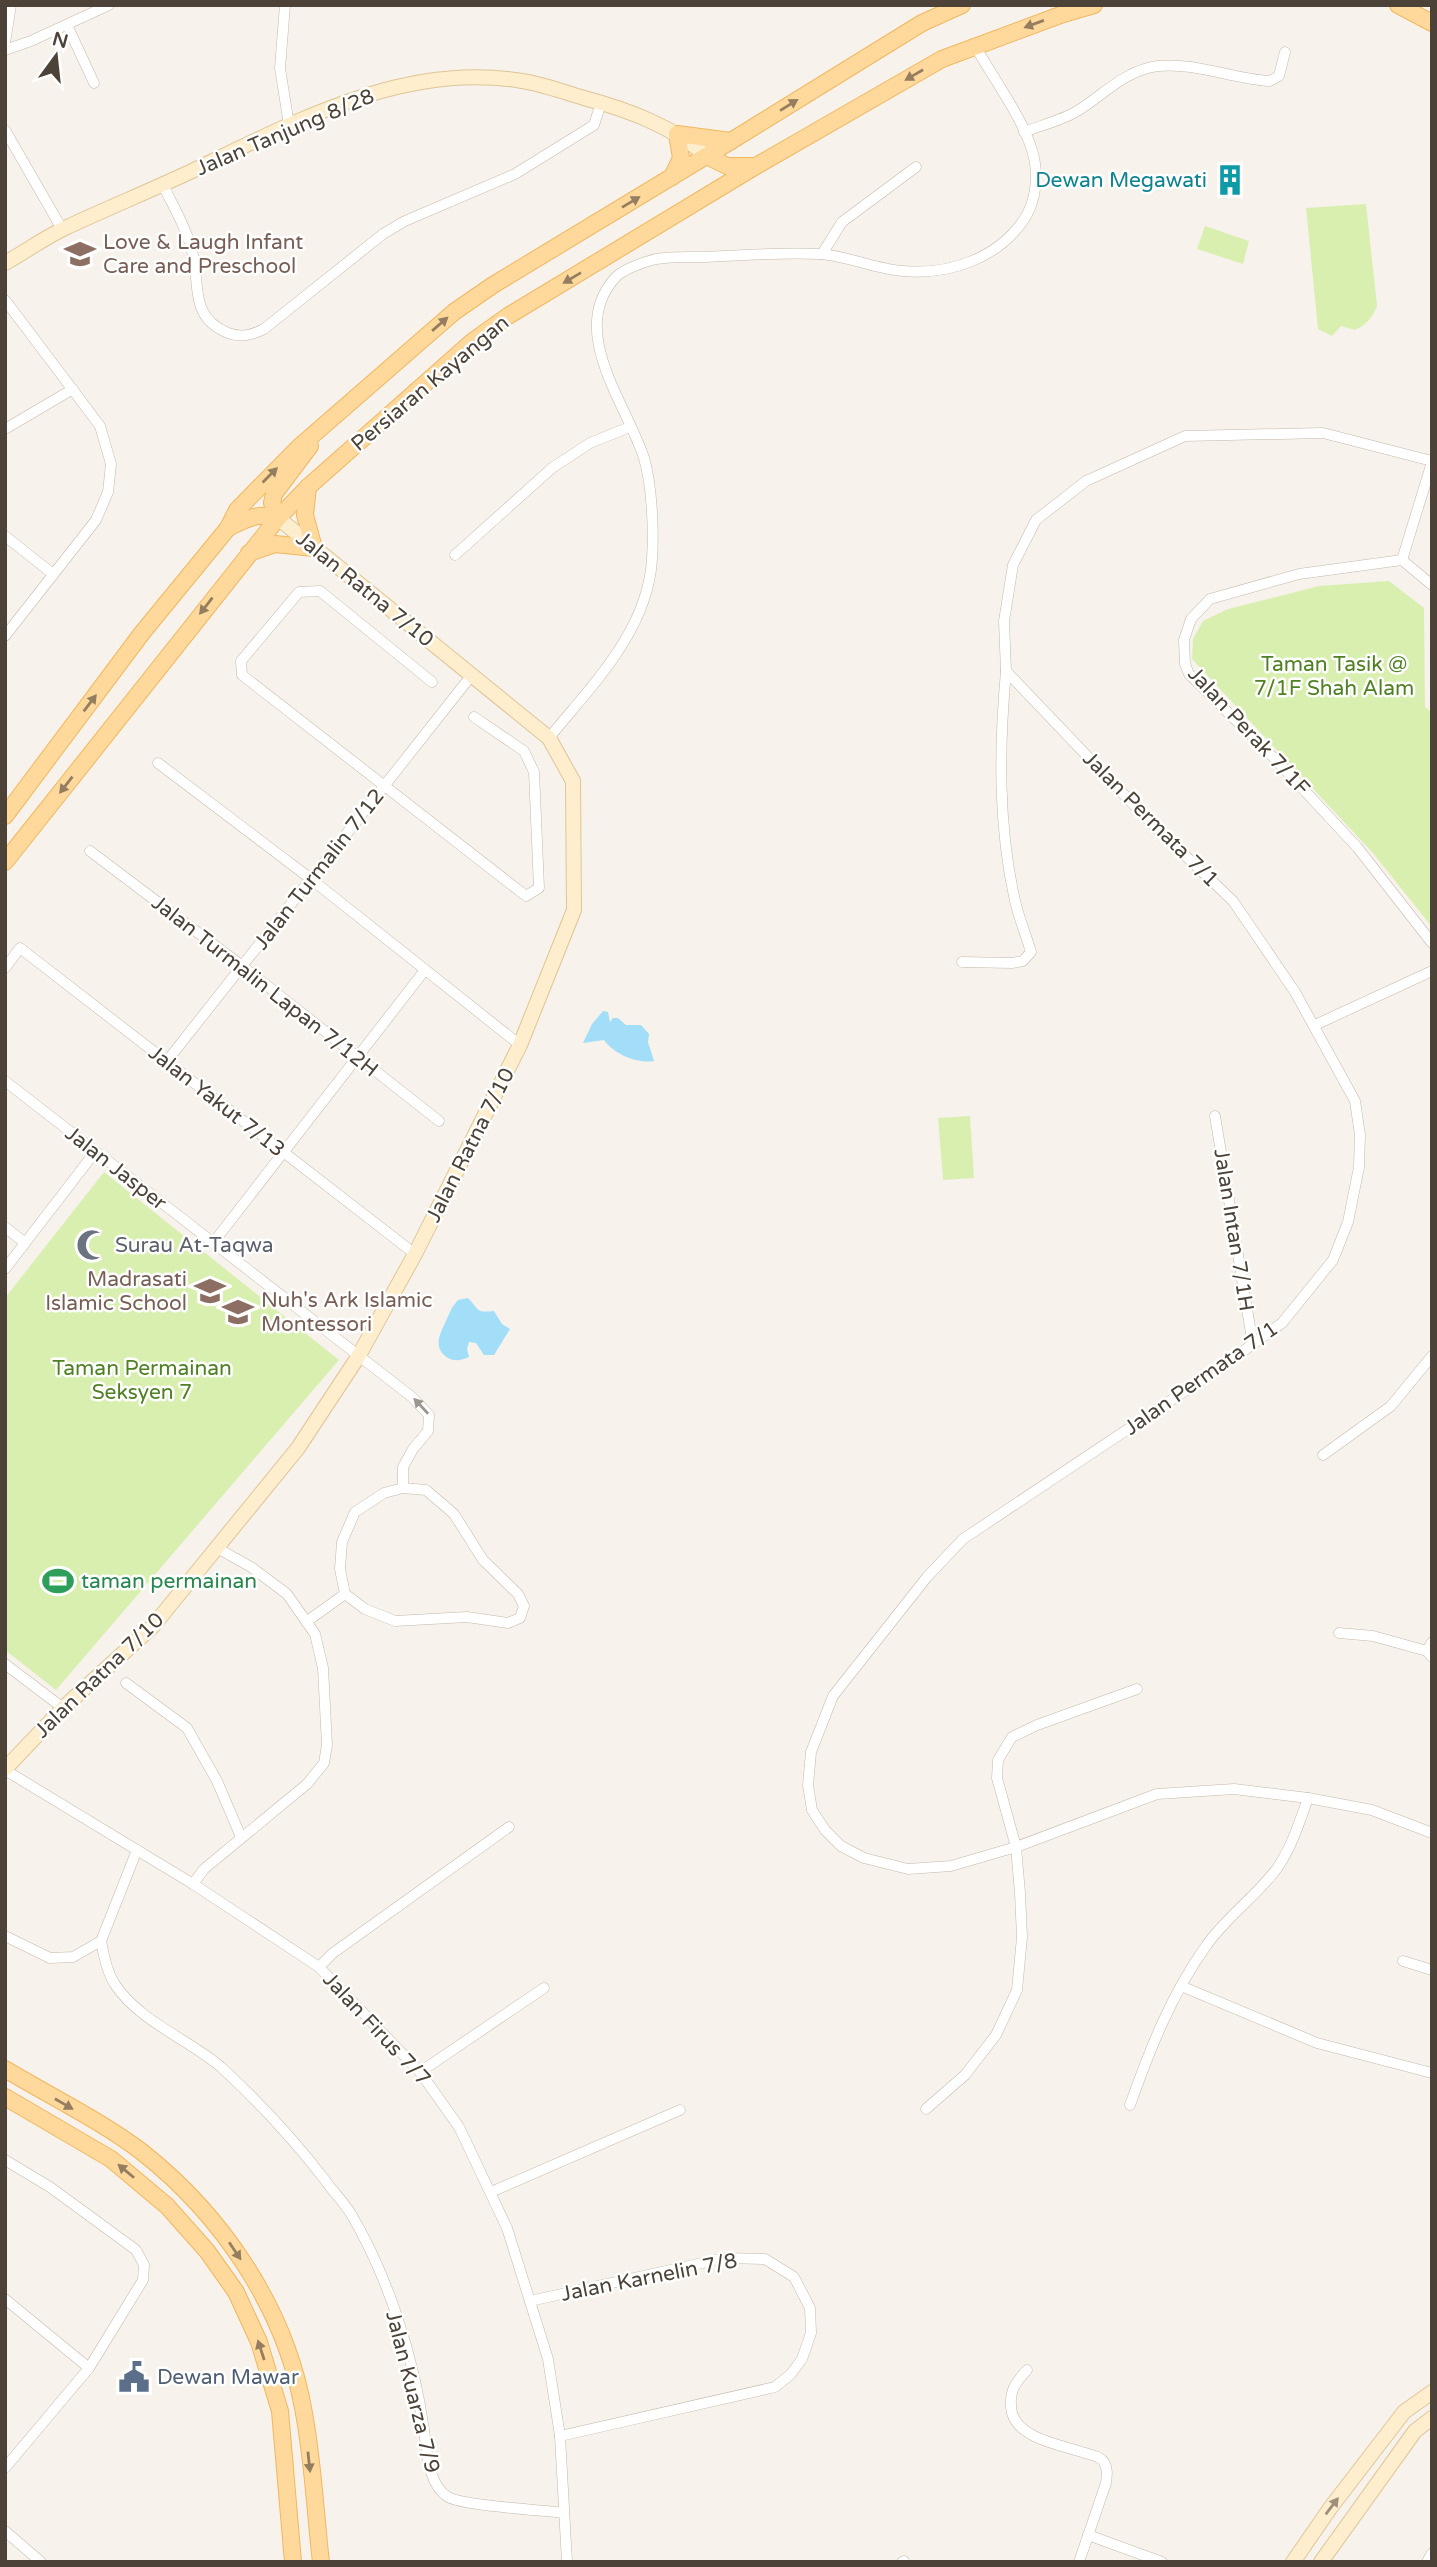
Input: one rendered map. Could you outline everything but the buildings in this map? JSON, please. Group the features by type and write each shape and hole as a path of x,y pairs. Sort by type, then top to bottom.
{"main road":[{"name":"Persiaran Kayangan","path":"5,862 278,518 308,487 474,341 757,166 942,59 1094,5"},
{"path":"1398,5 1432,23"},
{"name":"Persiaran Kayangan","path":"5,816 142,633 228,528 237,510 268,477 332,418 454,312 493,285 922,23 957,6"},
{"path":"672,177 682,150 677,134 731,141"},
{"path":"707,156 727,166 757,166"},
{"path":"278,518 272,503 274,494 332,418"},
{"path":"249,553 275,544 314,548 305,515 308,487"},
{"path":"228,528 252,516 278,518"},
{"path":"5,2069 141,2151 184,2190 224,2236 260,2289 284,2336 303,2407 321,2562"},
{"path":"5,2097 111,2160 167,2206 207,2251 236,2292 259,2342 280,2410 293,2562"}],"street":[{"path":"5,43 11,5"},
{"path":"5,50 109,5"},
{"path":"285,5 280,68 289,125"},
{"path":"68,25 94,83"},
{"path":"549,738 619,652 642,604 652,561 650,502 644,458 599,354 597,323 603,298 616,277 656,259 822,254 904,271 937,270 971,262 995,250 1013,235 1027,216 1034,194 1036,170 1024,132 975,46"},
{"path":"1024,132 1077,112 1113,84 1157,66 1185,67 1270,81 1279,76 1285,52"},
{"name":"Jalan Tanjung 8/28","path":"5,263 62,229 289,125 368,93 454,79 481,77 523,81 600,103 650,120 677,134 707,156"},
{"path":"163,185 193,253 197,297 202,313 214,327 233,335 251,336 264,329 383,234 405,221 515,174 594,124 600,103"},
{"path":"5,130 62,229"},
{"path":"822,254 842,222 916,167"},
{"path":"5,300 100,426 111,464 108,492 96,520 5,636"},
{"path":"5,429 73,389"},
{"path":"455,555 552,468 590,443 629,427"},
{"path":"962,962 1012,963 1023,961 1031,952 1015,901 1003,817 1000,756 1006,671 1003,621 1013,565 1036,520 1086,481 1185,436 1322,433 1432,462 1402,559 1432,585"},
{"name":"Jalan Ratna 7/10","path":"5,1770 63,1708 153,1626 298,1448 358,1357 415,1254 520,1045 574,910 573,781 549,738 278,518"},
{"path":"5,536 53,574"},
{"name":"Jalan Perak 7/1F","path":"1402,559 1298,574 1210,599 1191,619 1184,640 1185,664 1189,674 1276,760 1357,847 1432,943"},
{"path":"432,682 320,591 299,592 241,661 242,675 526,896 539,888 534,772 524,751 474,717"},
{"name":"Jalan Permata 7/1","path":"1006,671 1143,814 1233,901 1296,992 1355,1101 1360,1135 1359,1167 1348,1222 1334,1260 1282,1323 963,1539 927,1577 833,1696 811,1752 808,1785 813,1810 825,1830 841,1846 864,1858 908,1869 951,1866 1016,1847 1157,1794 1234,1789 1308,1798 1372,1810 1432,1833"},
{"name":"Jalan Turmalin 7/12","path":"167,1061 471,677"},
{"path":"158,763 311,878 520,1045"},
{"name":"Jalan Turmalin Lapan 7/12H","path":"90,851 439,1121"},
{"name":"Jalan Yakut 7/13","path":"5,968 20,948 415,1254"},
{"path":"213,1243 425,970"},
{"path":"1315,1025 1432,971"},
{"name":"Jalan Jasper","path":"5,1082 412,1397 429,1415 428,1431 403,1467 403,1488"},
{"name":"Jalan Intan 7/1H","path":"1215,1116 1253,1345"},
{"path":"5,1269 95,1152"},
{"path":"5,1227 25,1243"},
{"path":"1323,1455 1391,1406 1432,1356"},
{"path":"403,1488 426,1490 454,1514 483,1560 518,1594 524,1606 520,1619 508,1623 467,1618 395,1621 365,1609 345,1594 340,1569 342,1542 355,1513 384,1493 403,1488"},
{"path":"193,1884 204,1869 307,1784 324,1763 327,1745 324,1668 315,1634 286,1594 251,1567 217,1548"},
{"path":"306,1622 345,1594"},
{"path":"1339,1633 1373,1636 1430,1650"},
{"path":"5,1664 63,1708"},
{"path":"126,1683 187,1728 216,1781 241,1837"},
{"path":"926,2109 965,2075 996,2035 1017,1990 1022,1937 1016,1847 997,1778 998,1760 1012,1737 1037,1725 1137,1689"},
{"name":"Jalan Firus 7/7","path":"5,1770 193,1884 319,1967 420,2072 459,2127 491,2192 507,2228 548,2359 560,2436 567,2562"},
{"path":"1130,2105 1156,2034 1181,1986 1207,1944 1278,1867 1295,1835 1308,1798"},
{"path":"319,1967 332,1953 509,1827"},
{"path":"5,1936 50,1958 72,1957 102,1941 137,1850"},
{"name":"Jalan Kuarza 7/9","path":"102,1941 106,1964 116,1986 141,2011 217,2064 258,2102 351,2214 387,2287 403,2334 421,2407 427,2451 436,2487 449,2498 466,2502 564,2513"},
{"path":"1404,1961 1432,1970"},
{"path":"1181,1986 1317,2043 1432,2073"},
{"path":"420,2072 544,1988"},
{"path":"491,2192 680,2110"},
{"path":"5,2160 50,2187 136,2250 144,2265 143,2280 89,2368 5,2468"},
{"name":"Jalan Karnelin 7/8","path":"530,2301 725,2258 765,2259 794,2277 810,2308 811,2333 802,2359 775,2387 560,2436"},
{"path":"5,2299 89,2368"},
{"path":"1027,2370 1011,2390 1009,2400 1018,2425 1031,2434 1099,2458 1107,2471 1106,2483 1079,2562"},
{"path":"1293,2562 1404,2412 1432,2392"},
{"path":"1321,2562 1415,2431 1432,2418"},
{"path":"1328,2562 1343,2529"},
{"path":"5,2531 41,2562"},
{"path":"1088,2535 1162,2562"},
{"path":"1427,2562 1432,2553"}],"green space":[{"path":"1366,204 1377,306 1363,325 1355,330 1341,326 1332,336 1318,329 1306,208"},
{"path":"1205,226 1249,241 1243,264 1197,249"},
{"name":"Taman Tasik @ 7/1F Shah Alam","path":"1389,581 1424,608 1425,707 1432,713 1432,927 1372,852 1192,659 1193,639 1203,621 1228,609 1319,586"},
{"path":"970,1116 974,1178 943,1180 938,1118"},
{"name":"Taman Permainan Seksyen 7","path":"104,1172 339,1360 56,1690 5,1650 5,1298"}],"water":[{"path":"603,1011 608,1012 610,1022 613,1018 618,1018 626,1025 641,1025 649,1034 648,1042 654,1061 626,1057 604,1040 583,1043 592,1024"},
{"path":"468,1298 481,1311 494,1311 502,1324 510,1329 494,1355 484,1355 476,1343 469,1342 469,1357 453,1360 440,1350 439,1337 455,1303"}],"place":[{"name":"Dewan Megawati","path":"1230,180"},
{"name":"Love & Laugh Infant Care and Preschool","path":"80,254"},
{"name":"Surau At-Taqwa","path":"92,1245"},
{"name":"Madrasati Islamic School","path":"210,1291"},
{"name":"Nuh's Ark Islamic Montessori","path":"238,1312"},
{"name":"taman permainan","path":"58,1581"},
{"name":"Dewan Mawar","path":"134,2377"}]}
